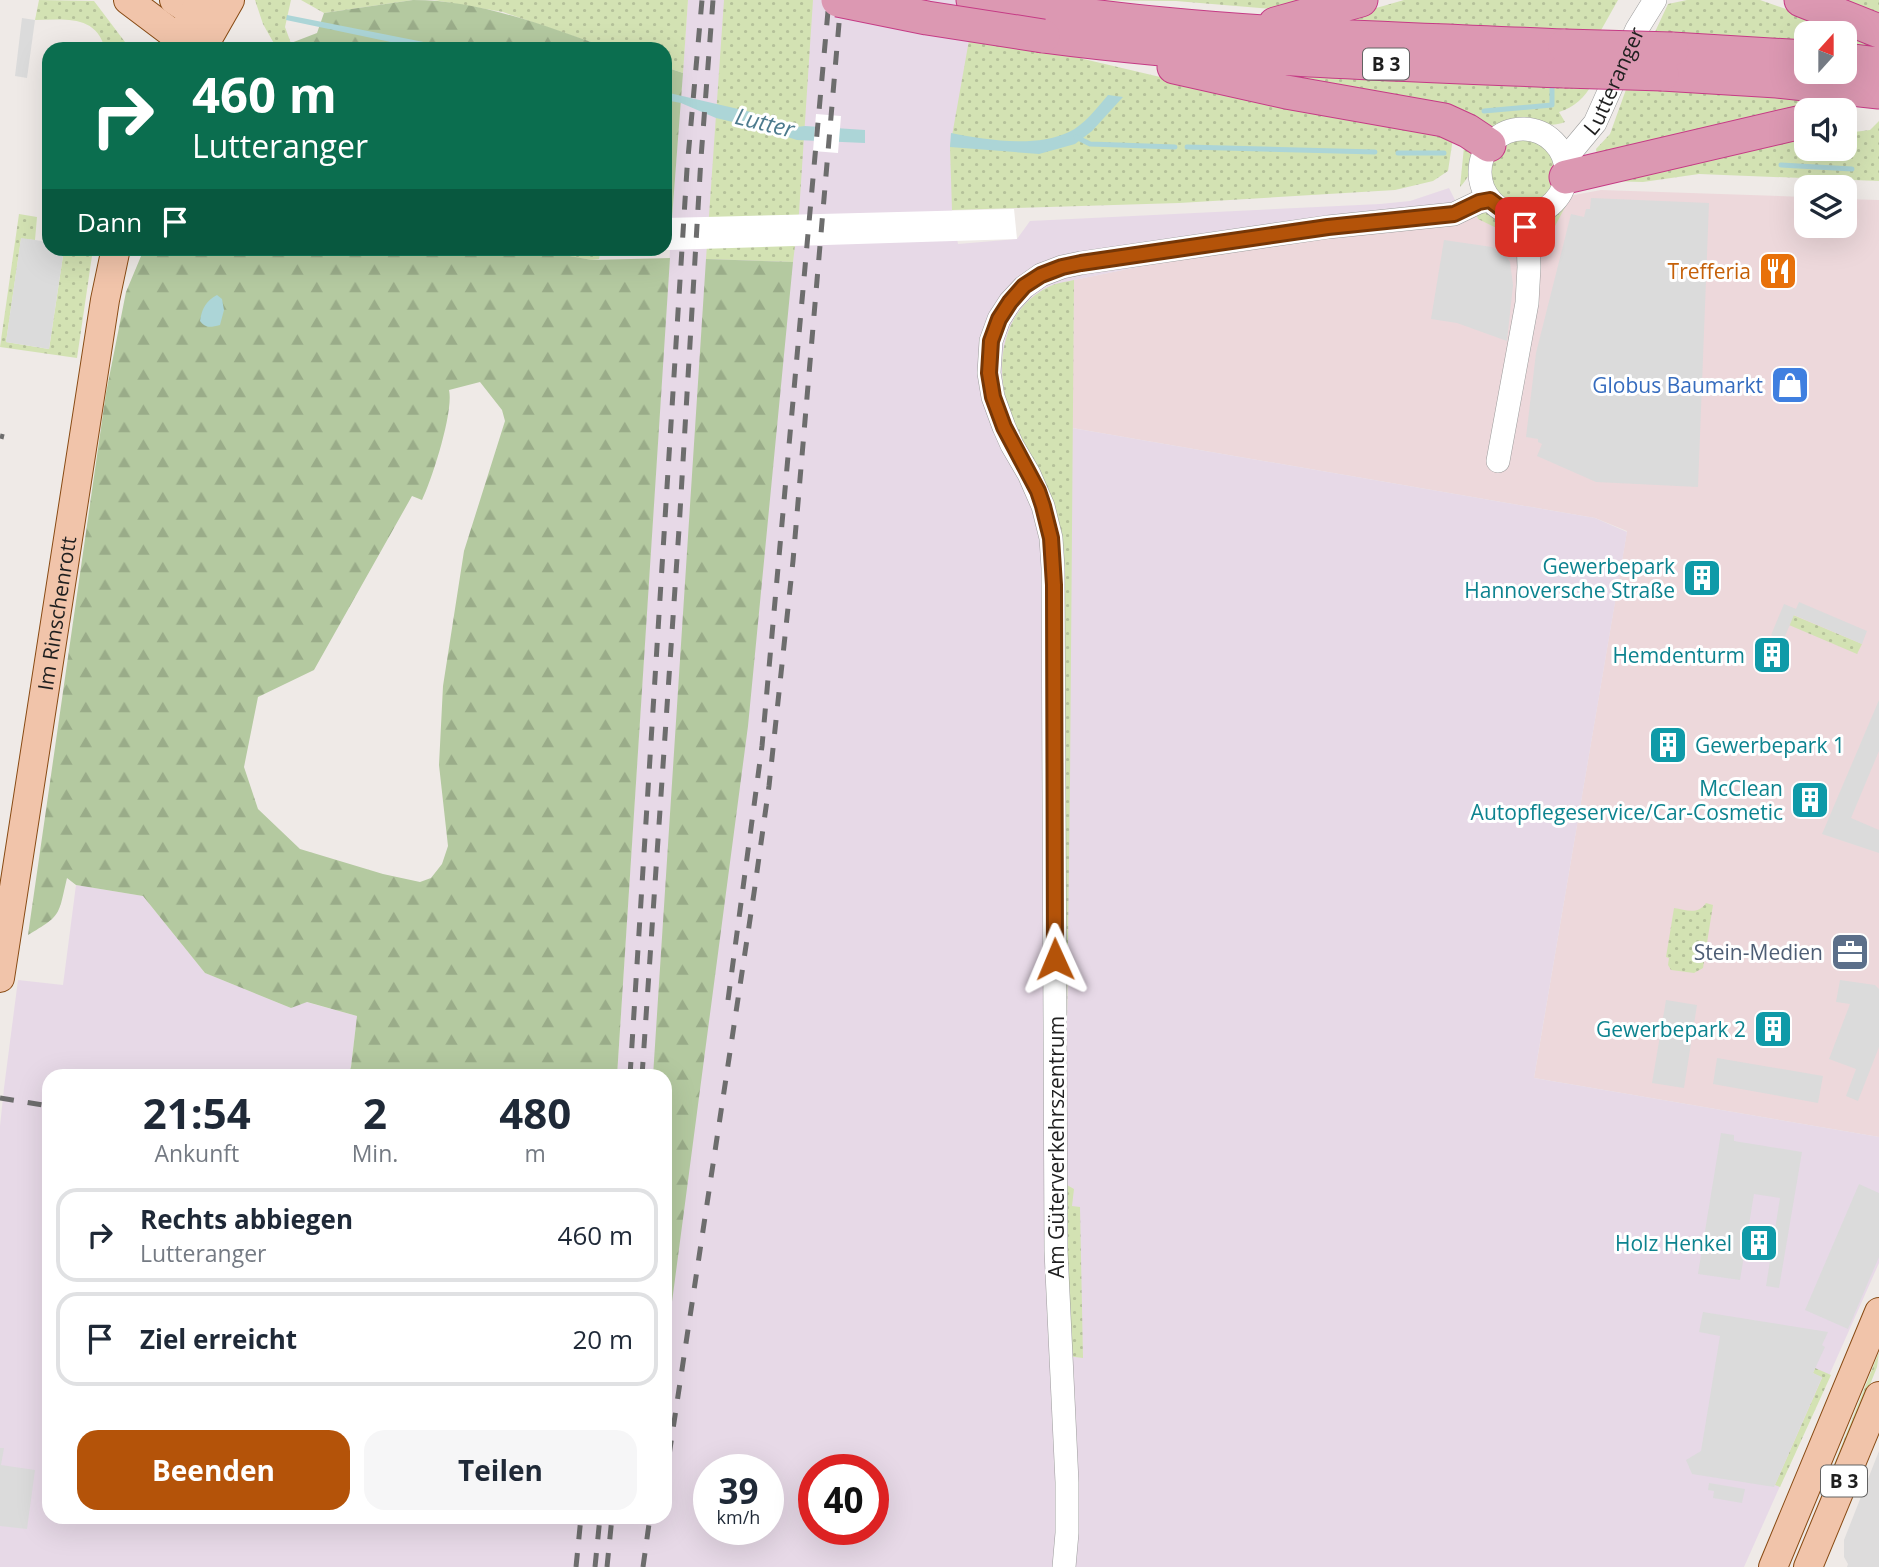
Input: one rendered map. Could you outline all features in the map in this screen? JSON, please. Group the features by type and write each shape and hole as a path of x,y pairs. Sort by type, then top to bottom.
{"highway":[{"name":"B 3","path":"838,0 926,18 1164,24 1332,36 1565,58 1667,62 1794,57"},
{"name":"B 3","path":"973,0 1095,43 1207,54 1379,64 1565,58"},
{"path":"1250,30 1360,0"},
{"path":"1801,0 1879,31"},
{"name":"B 3","path":"1207,54 1332,36"},
{"path":"1095,43 1150,61 1221,78 1444,120 1489,145"},
{"path":"1857,61 1879,64"},
{"name":"B 3","path":"1667,62 1777,81 1879,92"},
{"path":"1857,111 1879,108"},
{"path":"1566,168 1794,123"}],"main road":[{"path":"128,0 191,28 230,0"},
{"name":"Im Rinschenrott","path":"0,978 105,300 114,256"},
{"name":"B 3","path":"1776,1566 1879,1312"},
{"name":"B 3","path":"1808,1567 1879,1396"}],"street":[{"name":"Lutteranger","path":"1551,138 1574,127 1590,114 1606,92 1640,0"},
{"name":"Lutteranger","path":"1566,168 1595,123 1637,29 1655,0"},
{"name":"Lutteranger","path":"1489,145 1499,135 1511,130 1525,128 1539,131 1551,138 1560,148 1566,168 1564,187 1559,196 1544,210 1540,223 1538,266 1527,303 1499,461"},
{"path":"1489,145 1480,165 1485,190 1502,209 1516,214 1534,214 1544,210"},
{"name":"Am Güterverkehrszentrum","path":"1064,1567 1067,1482 1056,1251 1053,568 1049,530 1038,491 1012,445 993,397 989,373 991,341 999,319 1017,293 1041,275 1062,267 1277,234 1435,216 1472,189 1485,190"},
{"name":"Lutteranger","path":"1516,214 1525,227 1528,239 1527,303"}],"shaded area":[{"path":"688,0 978,0 952,210 958,244 1017,239 1030,221 1380,204 1410,201 1449,188 1464,218 1206,253 1074,280 1072,428 1595,518 1627,532 1534,1078 1879,1137 1879,1263 1744,1567 0,1567 0,1126 4,1088 18,980 63,985 76,885 143,896 205,973 291,1008 306,1002 357,1016 350,1069 42,1069 42,1524 672,1524 672,1069 617,1069"},
{"path":"22,18 35,20 27,78 15,76"},
{"path":"1601,190 1794,197 1794,238 1857,238 1857,199 1879,200 1879,1137 1534,1078 1627,531 1595,518 1072,428 1074,280 1206,253 1476,213"},
{"path":"1591,198 1709,203 1698,487 1596,482 1537,456 1542,444 1538,439 1526,437 1536,353 1571,214 1584,217 1586,209 1590,209"},
{"path":"21,238 42,241 42,256 63,256 49,349 6,342"},
{"path":"1444,240 1492,247 1510,262 1513,285 1507,341 1457,323 1431,319"},
{"path":"1799,602 1867,631 1862,644 1794,615 1783,641 1771,635 1784,604 1796,609"},
{"path":"1879,700 1879,751 1851,818 1879,830 1879,853 1822,834"},
{"path":"1840,980 1875,985 1879,989 1879,1047 1858,1101 1846,1096 1856,1069 1829,1059 1850,1004 1836,1002"},
{"path":"1666,1000 1697,1005 1684,1088 1652,1083"},
{"path":"1717,1058 1823,1076 1818,1103 1713,1084"},
{"path":"1721,1133 1734,1135 1734,1141 1802,1152 1779,1288 1766,1286 1780,1198 1754,1194 1740,1280 1698,1274"},
{"path":"1859,1184 1879,1193 1879,1257 1848,1329 1805,1310"},
{"path":"1703,1312 1828,1332 1822,1345 1825,1347 1813,1373 1822,1377 1774,1487 1692,1474 1686,1460 1701,1451 1720,1336 1699,1332"},
{"path":"0,1448 4,1448 1,1465 35,1470 27,1529 0,1526"},
{"path":"1879,1451 1879,1567 1847,1567 1844,1540"},
{"path":"1709,1483 1745,1489 1742,1503 1713,1498 1714,1491 1708,1490"}],"green space":[{"path":"39,0 94,1 125,42 102,42 94,30 78,21 35,20"},
{"path":"255,0 291,0 285,27 290,42 273,42 263,24"},
{"path":"301,0 413,0 324,13"},
{"path":"413,0 439,1 514,16 591,42 294,42 317,33 324,13"},
{"path":"434,0 688,0 683,73 672,69 672,42 591,42 503,12"},
{"path":"724,0 813,0 799,213 793,262 706,259"},
{"path":"1065,0 1322,0 1272,9 1176,1"},
{"path":"1404,0 1618,0 1600,32 1324,23"},
{"path":"1687,0 1760,0 1821,21 1794,21 1794,42 1654,34 1668,4"},
{"path":"1830,0 1879,0 1879,19"},
{"path":"1857,33 1879,41 1879,51 1857,49"},
{"path":"969,40 1041,49 1284,106 1453,138 1448,171 1433,181 1395,190 1179,203 952,210 950,147"},
{"path":"1222,66 1593,83 1579,101 1559,112 1565,122 1552,125 1531,121 1514,122 1489,134"},
{"path":"672,69 683,73 672,218"},
{"path":"1628,84 1819,98 1794,98 1794,116 1598,162 1596,149 1610,134"},
{"path":"1879,121 1879,181 1857,180 1857,175 1794,175 1794,178 1699,174 1643,182 1605,181 1794,136 1794,161 1857,161 1857,132 1870,130"},
{"path":"1516,137 1530,137 1542,142 1552,152 1557,171 1552,190 1542,200 1530,205 1516,205 1504,200 1494,190 1489,178 1489,164 1494,152 1504,142"},
{"path":"1464,147 1470,148 1472,164 1460,187"},
{"path":"1570,192 1573,192 1554,228 1549,229 1554,214"},
{"path":"1487,212 1504,218 1515,233 1511,235 1478,219 1476,213"},
{"path":"19,214 37,217 35,240 21,239 6,342 49,349 63,256 92,256 77,358 0,347"},
{"path":"141,256 570,256 592,260 670,258 617,1069 350,1069 357,1016 307,1002 291,1008 205,973 143,896 76,885 67,878 57,913 28,935 106,393 126,292","holes":["480,382 502,410 505,421 464,551 443,686 439,765 448,846 442,864 431,878 420,882 300,849 258,809 244,767 258,697 314,670 412,496 422,500 445,429 449,390"]},
{"path":"568,256 600,256 599,259"},
{"path":"706,259 793,262 748,726 672,1302 672,1069 653,1069"},
{"path":"1074,280 1070,782 1065,1179 1061,811 1063,546 1050,494 1009,409 1002,369 1009,331 1017,314 1030,299 1048,287"},
{"path":"1793,615 1862,644 1857,654 1789,625"},
{"path":"1706,903 1713,905 1703,968 1694,973 1671,970 1668,965 1669,958 1666,957 1674,908 1696,910"},
{"path":"1065,1184 1074,1189 1072,1206 1080,1207 1083,1358 1067,1356"},
{"path":"1879,1352 1877,1367 1827,1493 1823,1492"},
{"path":"1815,1368 1831,1375 1780,1487 1775,1485 1822,1378 1813,1373"}],"water":[{"path":"287,15 424,42 391,42 286,20"},
{"name":"Lutter","path":"672,94 751,112 788,128 805,126 865,130 865,143 797,140 716,118 672,101"},
{"path":"1108,95 1123,97 1092,131 1075,144 1039,154 950,147 951,133 1011,141 1056,137 1080,125"},
{"path":"217,295 222,299 224,310 220,325 211,327 202,324 202,312 207,302"}],"pier":[{"path":"816,114 841,116 838,153 813,151"},
{"path":"1014,209 1017,239 672,250 672,218"}],"waterway":[{"path":"1484,111 1552,105 1552,89"},
{"path":"1076,137 1090,144 1175,147"},
{"path":"1187,147 1375,152"},
{"path":"1398,153 1444,153"},
{"path":"1781,165 1852,169"}],"railway":[{"path":"630,1069 687,169 702,0"},
{"path":"642,1069 713,0"},
{"path":"728,1000 762,746 829,0"},
{"path":"672,1436 769,786 793,561 841,0"},
{"path":"0,436 4,437"},
{"path":"0,1098 42,1105"},
{"path":"576,1567 580,1524"},
{"path":"595,1567 599,1524"},
{"path":"607,1567 611,1524"},
{"path":"643,1567 649,1524"}],"place":[{"name":"Trefferia","path":"1778,271"},
{"name":"Globus Baumarkt","path":"1790,385"},
{"name":"Gewerbepark Hannoversche Straße","path":"1702,578"},
{"name":"Hemdenturm","path":"1772,655"},
{"name":"Gewerbepark 1","path":"1668,745"},
{"name":"McClean Autopflegeservice/Car-Cosmetic","path":"1810,800"},
{"name":"Stein-Medien","path":"1850,952"},
{"name":"Gewerbepark 2","path":"1773,1029"},
{"name":"Holz Henkel","path":"1759,1243"}],"route":[{"path":"1055,959 1054,585 1051,538 1038,491 1012,445 993,397 989,362 991,341 999,319 1024,286 1041,275 1081,263 1328,227 1454,214 1479,202 1490,200 1509,213 1516,214 1525,227"}]}
